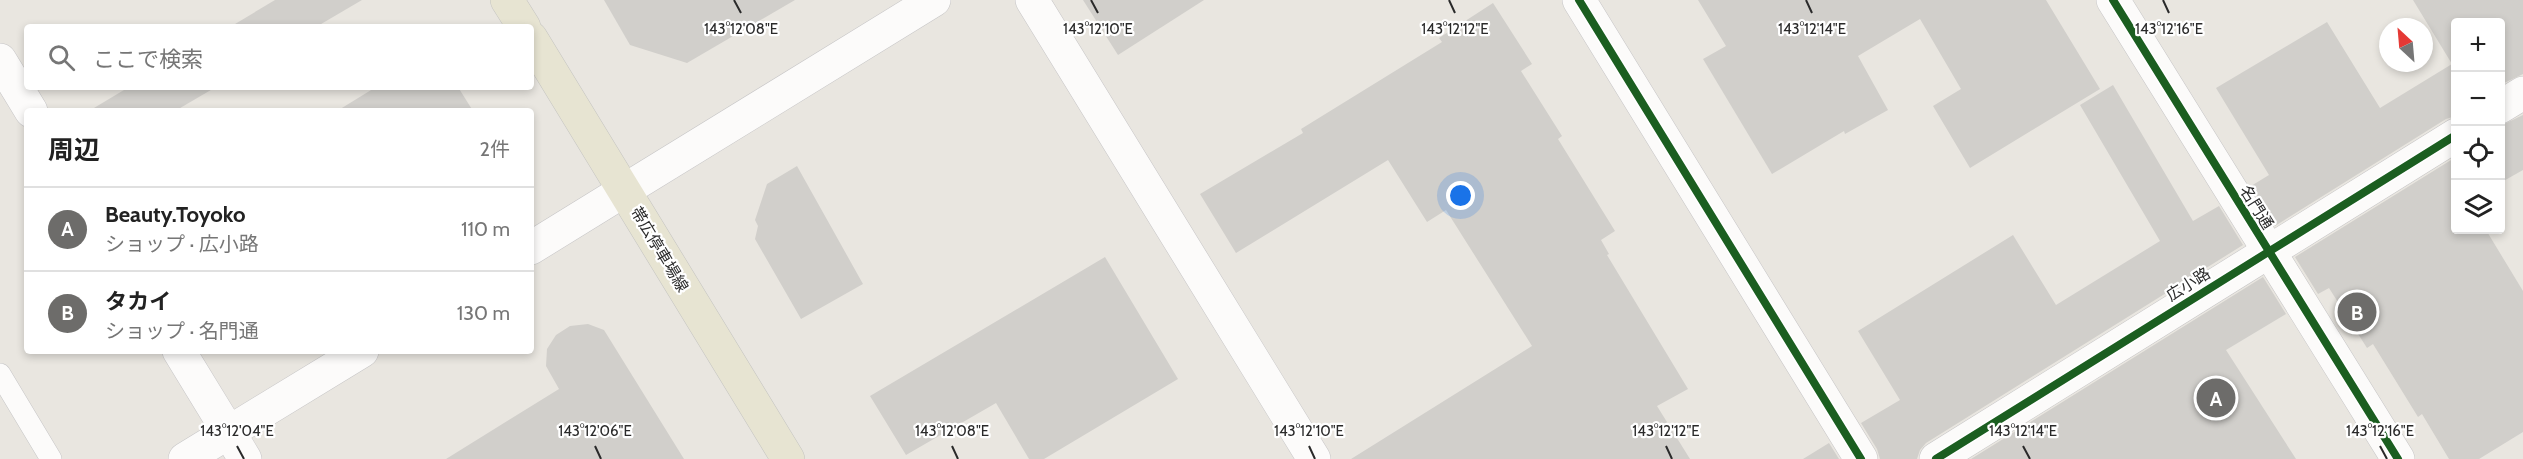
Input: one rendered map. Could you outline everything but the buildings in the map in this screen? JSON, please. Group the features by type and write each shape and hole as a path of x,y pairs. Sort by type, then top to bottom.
{"main road":[{"path":"507,0 522,24"},
{"name":"帯広停車場線","path":"534,43 788,459"}],"street":[{"path":"534,246 934,0"},
{"path":"1032,0 1314,459"},
{"path":"1579,0 1861,459"},
{"name":"名門通","path":"2113,0 2398,459"},
{"path":"0,60 29,108"},
{"path":"2505,104 2523,93"},
{"name":"広小路","path":"1936,459 2451,138"},
{"path":"181,354 237,445"},
{"path":"185,459 237,445 358,354"}],"lane":[{"path":"0,374 51,459"}],"cycle path":[{"path":"1579,0 1861,459"},
{"path":"2113,0 2398,459"},
{"path":"1936,459 2451,138"}],"place":[{"name":"タカイ","path":"2357,312"},
{"name":"Beauty.Toyoko","path":"2216,398"}]}
